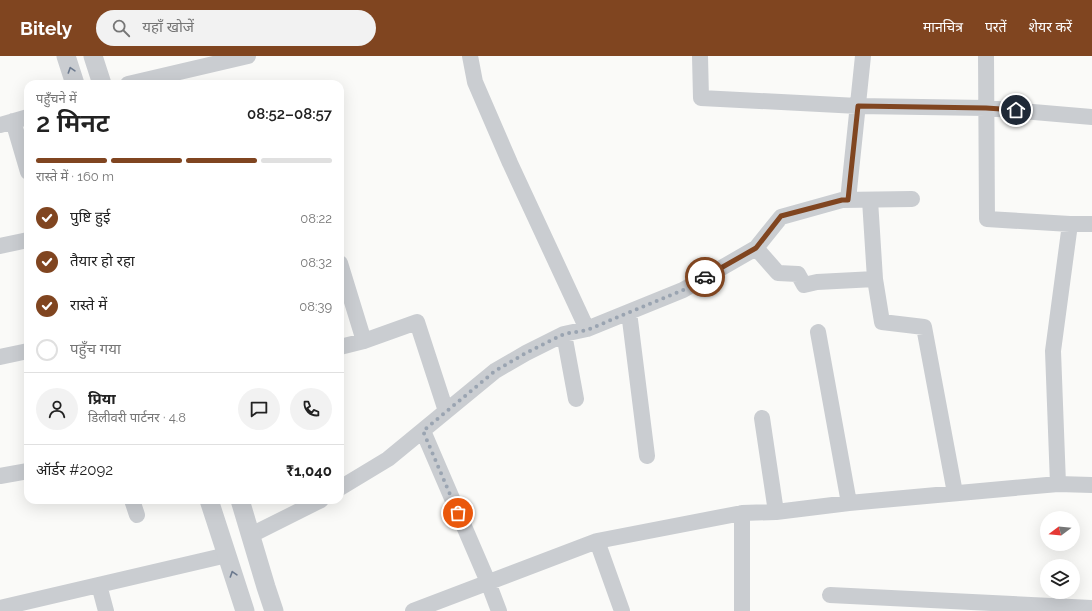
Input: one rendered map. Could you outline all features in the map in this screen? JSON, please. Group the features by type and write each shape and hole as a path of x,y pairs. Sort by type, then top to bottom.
{"street":[{"path":"66,56 74,80"},
{"path":"93,56 101,80"},
{"path":"145,80 248,56"},
{"path":"470,56 475,82 587,330"},
{"path":"700,56 701,98 858,106 986,108 1092,116"},
{"path":"848,200 863,56"},
{"path":"986,56 987,219 1092,224"},
{"path":"10,121 24,161"},
{"path":"344,486 388,459 495,371 526,353 564,334 587,330 683,290 756,248 781,216 842,200 912,200"},
{"path":"870,200 875,279 882,322 924,327 955,493"},
{"path":"1058,484 1053,351 1070,224"},
{"path":"0,246 24,241"},
{"path":"756,248 778,273 798,274 804,286 817,282 875,279"},
{"path":"344,276 364,341"},
{"path":"629,312 648,456"},
{"path":"344,346 364,341 417,322 446,411"},
{"path":"818,332 849,503"},
{"path":"564,334 576,399"},
{"path":"0,357 24,353"},
{"path":"762,418 776,512"},
{"path":"423,431 488,582 498,611"},
{"path":"0,476 24,472"},
{"path":"413,611 597,541 742,513 776,512 849,503 1058,484 1092,485"},
{"path":"133,504 137,515"},
{"path":"210,504 245,611"},
{"path":"241,504 274,611"},
{"path":"251,536 313,504"},
{"path":"742,513 742,611"},
{"path":"597,541 622,611"},
{"path":"0,608 227,555"},
{"path":"99,585 106,611"},
{"path":"830,595 1092,608"}],"way so far":[{"path":"458,513 423,431 495,371 526,353 564,334 587,330 683,290 705,277"}],"route":[{"path":"705,277 756,248 781,216 842,200 848,200 858,106 986,108 1016,110"}]}
